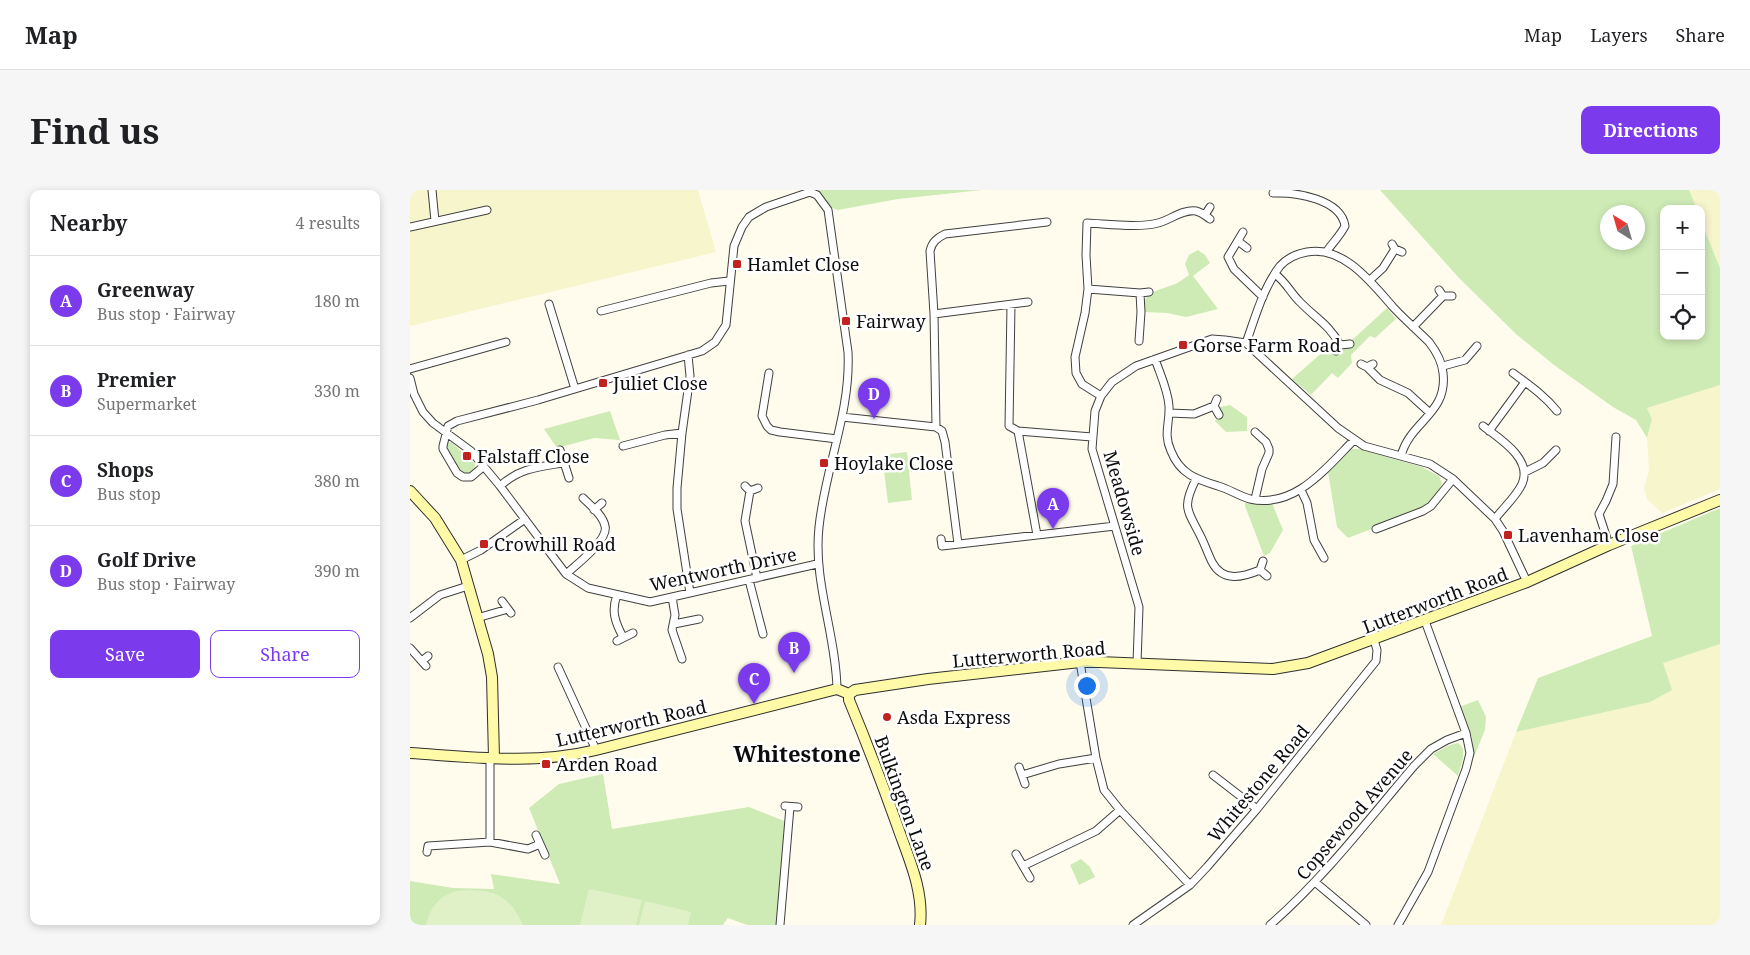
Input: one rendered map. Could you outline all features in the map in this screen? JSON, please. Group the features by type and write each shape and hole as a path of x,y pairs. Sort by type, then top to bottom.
{"main road":[{"path":"410,491 435,518 461,560 492,676 492,758"},
{"name":"Lutterworth Road","path":"848,694 855,690 928,679 1080,662 1273,669 1308,663 1527,582 1609,545 1720,500"},
{"name":"Lutterworth Road","path":"410,753 492,758 530,759 553,757 596,750 837,689"},
{"path":"837,689 848,694"},
{"name":"Bulkington Lane","path":"848,694 914,874 920,898 920,925"}],"street":[{"path":"432,190 435,221"},
{"path":"484,466 471,477 463,478 457,473 443,449 445,432 448,426 457,421 574,389 702,351 712,346 720,337 726,325 729,281 736,240 749,218 766,207 810,191 817,194 828,210 849,370 842,417 819,527 817,564 837,689"},
{"path":"1271,194 1284,193 1328,203 1342,216 1344,226 1340,235 1327,251"},
{"path":"1101,396 1082,384 1076,373 1075,357 1085,313 1088,289 1087,224 1149,225 1160,223 1186,212 1196,211 1207,217 1210,208"},
{"path":"410,227 487,210"},
{"path":"936,426 934,314 930,251 934,241 945,234 1047,222"},
{"path":"1243,232 1228,257 1231,265 1263,297"},
{"path":"1238,241 1248,248"},
{"path":"1370,280 1383,268 1397,248"},
{"path":"1246,343 1263,297 1275,274 1293,256 1314,250 1327,251 1352,265 1370,280 1394,308 1434,348 1443,366 1444,379 1441,399 1408,438 1401,456"},
{"path":"1275,274 1298,301 1328,326 1338,348 1350,344"},
{"path":"606,312 711,283 729,281"},
{"path":"1088,289 1140,294 1149,292"},
{"path":"1413,327 1441,293 1452,296"},
{"path":"1140,294 1141,336"},
{"path":"934,314 1028,302"},
{"path":"549,304 574,389"},
{"path":"1011,305 1008,422 1010,427 1018,431 1037,535"},
{"path":"1092,437 1095,411 1101,396 1112,382 1136,366 1212,340 1246,343 1338,428 1354,440 1379,451 1430,464 1452,479 1495,519 1503,531 1527,582"},
{"path":"410,369 506,342"},
{"path":"1443,366 1465,360 1479,346 1469,344"},
{"path":"688,355 690,376 682,433 677,509 690,593"},
{"path":"1155,359 1168,398 1169,413 1166,429 1170,449 1182,468 1196,479 1222,487 1249,499 1276,500 1301,490 1313,481 1354,440"},
{"path":"1367,365 1380,380 1408,393 1430,413"},
{"path":"769,372 762,416 766,426 771,430 780,432 837,439"},
{"path":"1513,373 1556,406"},
{"name":"Wentworth Drive","path":"410,378 414,394 424,412 433,422 470,451 484,466 566,574 588,588 650,602 817,564"},
{"path":"758,380 768,382"},
{"path":"1495,519 1522,485 1525,472 1516,454 1486,428 1525,382"},
{"path":"1169,413 1194,414 1215,403 1219,415"},
{"path":"842,417 936,426 944,434 958,544"},
{"name":"Meadowside","path":"1018,431 1092,437 1092,449 1139,607 1137,663"},
{"path":"623,446 665,435 682,433"},
{"path":"1254,444 1257,435 1266,442 1269,453 1262,469 1256,500"},
{"path":"1609,545 1599,514 1613,484 1613,440"},
{"path":"560,450 569,478"},
{"path":"1525,472 1543,463 1556,450"},
{"path":"500,486 524,470 563,463"},
{"path":"1196,479 1187,501 1188,514 1201,535 1212,563 1222,572 1238,577 1260,570"},
{"path":"1376,529 1423,511 1431,506 1452,479"},
{"path":"757,578 745,521 747,489 758,488"},
{"path":"1301,490 1307,503 1314,540 1324,553"},
{"path":"566,574 594,548 604,535 606,527 603,520 583,498"},
{"path":"594,510 602,503"},
{"path":"461,560 482,550 525,520"},
{"path":"941,539 942,546 1115,526"},
{"path":"1260,570 1263,561"},
{"path":"1260,570 1267,576"},
{"path":"749,580 762,634"},
{"path":"410,618 440,595 468,586"},
{"path":"617,595 614,604 615,621 623,637"},
{"path":"672,597 675,614 672,630 682,659"},
{"path":"477,618 510,611 502,601"},
{"path":"674,624 699,619"},
{"path":"1398,925 1428,872 1466,769 1470,753 1466,733 1425,621"},
{"path":"617,641 633,633"},
{"name":"Whitestone Road","path":"1133,925 1190,885 1257,809 1376,661 1377,650 1374,640"},
{"path":"410,648 425,661"},
{"path":"1080,662 1096,758 1104,790 1120,810 1190,885"},
{"path":"558,667 596,750"},
{"name":"Copsewood Avenue","path":"1270,925 1298,901 1414,766 1431,749 1447,740 1466,733"},
{"path":"490,842 492,758"},
{"path":"1022,775 1059,764 1096,758"},
{"path":"1019,767 1025,784"},
{"path":"1213,775 1257,809"},
{"path":"780,925 788,807 798,807"},
{"path":"1023,866 1096,831 1120,810"},
{"path":"536,835 545,855"},
{"path":"426,852 428,846 490,842 528,849 540,844"},
{"path":"1016,854 1030,878"},
{"path":"1315,882 1366,925"}],"green space":[{"path":"410,190 698,190 716,252 410,326"},
{"path":"818,190 982,190 898,199 838,210 830,207"},
{"path":"1380,190 1689,190 1695,205 1660,205 1660,340 1705,340 1705,231 1720,268 1720,385 1647,408 1652,419 1647,438 1636,420 1613,407 1554,365 1516,334 1459,278"},
{"path":"1689,190 1720,190 1720,268 1705,231 1705,205 1695,205"},
{"path":"1198,250 1205,255 1210,263 1193,276 1218,309 1186,317 1167,313 1144,312 1145,300 1148,295 1177,283 1189,275 1185,264 1189,255"},
{"path":"1387,308 1396,319 1375,338 1370,336 1351,355 1352,363 1338,378 1332,373 1311,395 1292,379 1333,343 1333,350 1338,352 1351,346 1351,341"},
{"path":"1720,385 1720,489 1662,513 1647,499 1644,488 1649,470 1647,438 1652,419 1647,408"},
{"path":"1230,405 1247,417 1247,431 1226,432 1215,421 1219,415 1220,407"},
{"path":"610,411 620,440 594,438 557,448 544,429"},
{"path":"451,442 475,464 474,472 465,474 457,468 446,449 447,443"},
{"path":"1352,449 1359,449 1422,467 1439,476 1442,483 1433,499 1418,511 1348,538 1337,527 1328,472"},
{"path":"907,452 912,500 888,503 882,455"},
{"path":"1245,503 1272,503 1283,530 1270,553 1264,556 1245,506"},
{"path":"1720,508 1720,644 1663,663 1672,690 1650,702 1516,732 1538,678 1652,636 1631,546"},
{"path":"1720,644 1720,925 1441,925 1516,732 1650,702 1662,663"},
{"path":"1478,700 1486,717 1485,730 1473,759 1472,737 1459,707"},
{"path":"1458,743 1463,750 1463,754 1458,776 1433,754"},
{"path":"603,774 612,829 749,807 787,822 777,925 747,925 728,918 723,925 410,925 410,881 453,888 494,889 491,874 560,884 529,808 559,784"},
{"path":"1081,859 1090,867 1095,877 1079,885 1070,865"},
{"path":"589,889 642,900 636,925 580,925"},
{"path":"479,890 497,894 511,905 523,925 426,925 430,913 439,900 456,891"},
{"path":"645,901 691,912 688,925 639,925"}],"place":[{"name":"Hamlet Close","path":"737,264"},
{"name":"Fairway","path":"846,321"},
{"name":"Gorse Farm Road","path":"1183,345"},
{"name":"Juliet Close","path":"603,383"},
{"name":"Golf Drive","path":"874,419"},
{"name":"Falstaff Close","path":"467,456"},
{"name":"Hoylake Close","path":"824,463"},
{"name":"Greenway","path":"1053,529"},
{"name":"Lavenham Close","path":"1508,535"},
{"name":"Crowhill Road","path":"484,544"},
{"name":"Premier","path":"794,673"},
{"name":"Shops","path":"754,704"},
{"name":"Asda Express","path":"887,717"},
{"name":"Arden Road","path":"546,764"}],"district":[{"name":"Whitestone","path":"797,753"}]}
